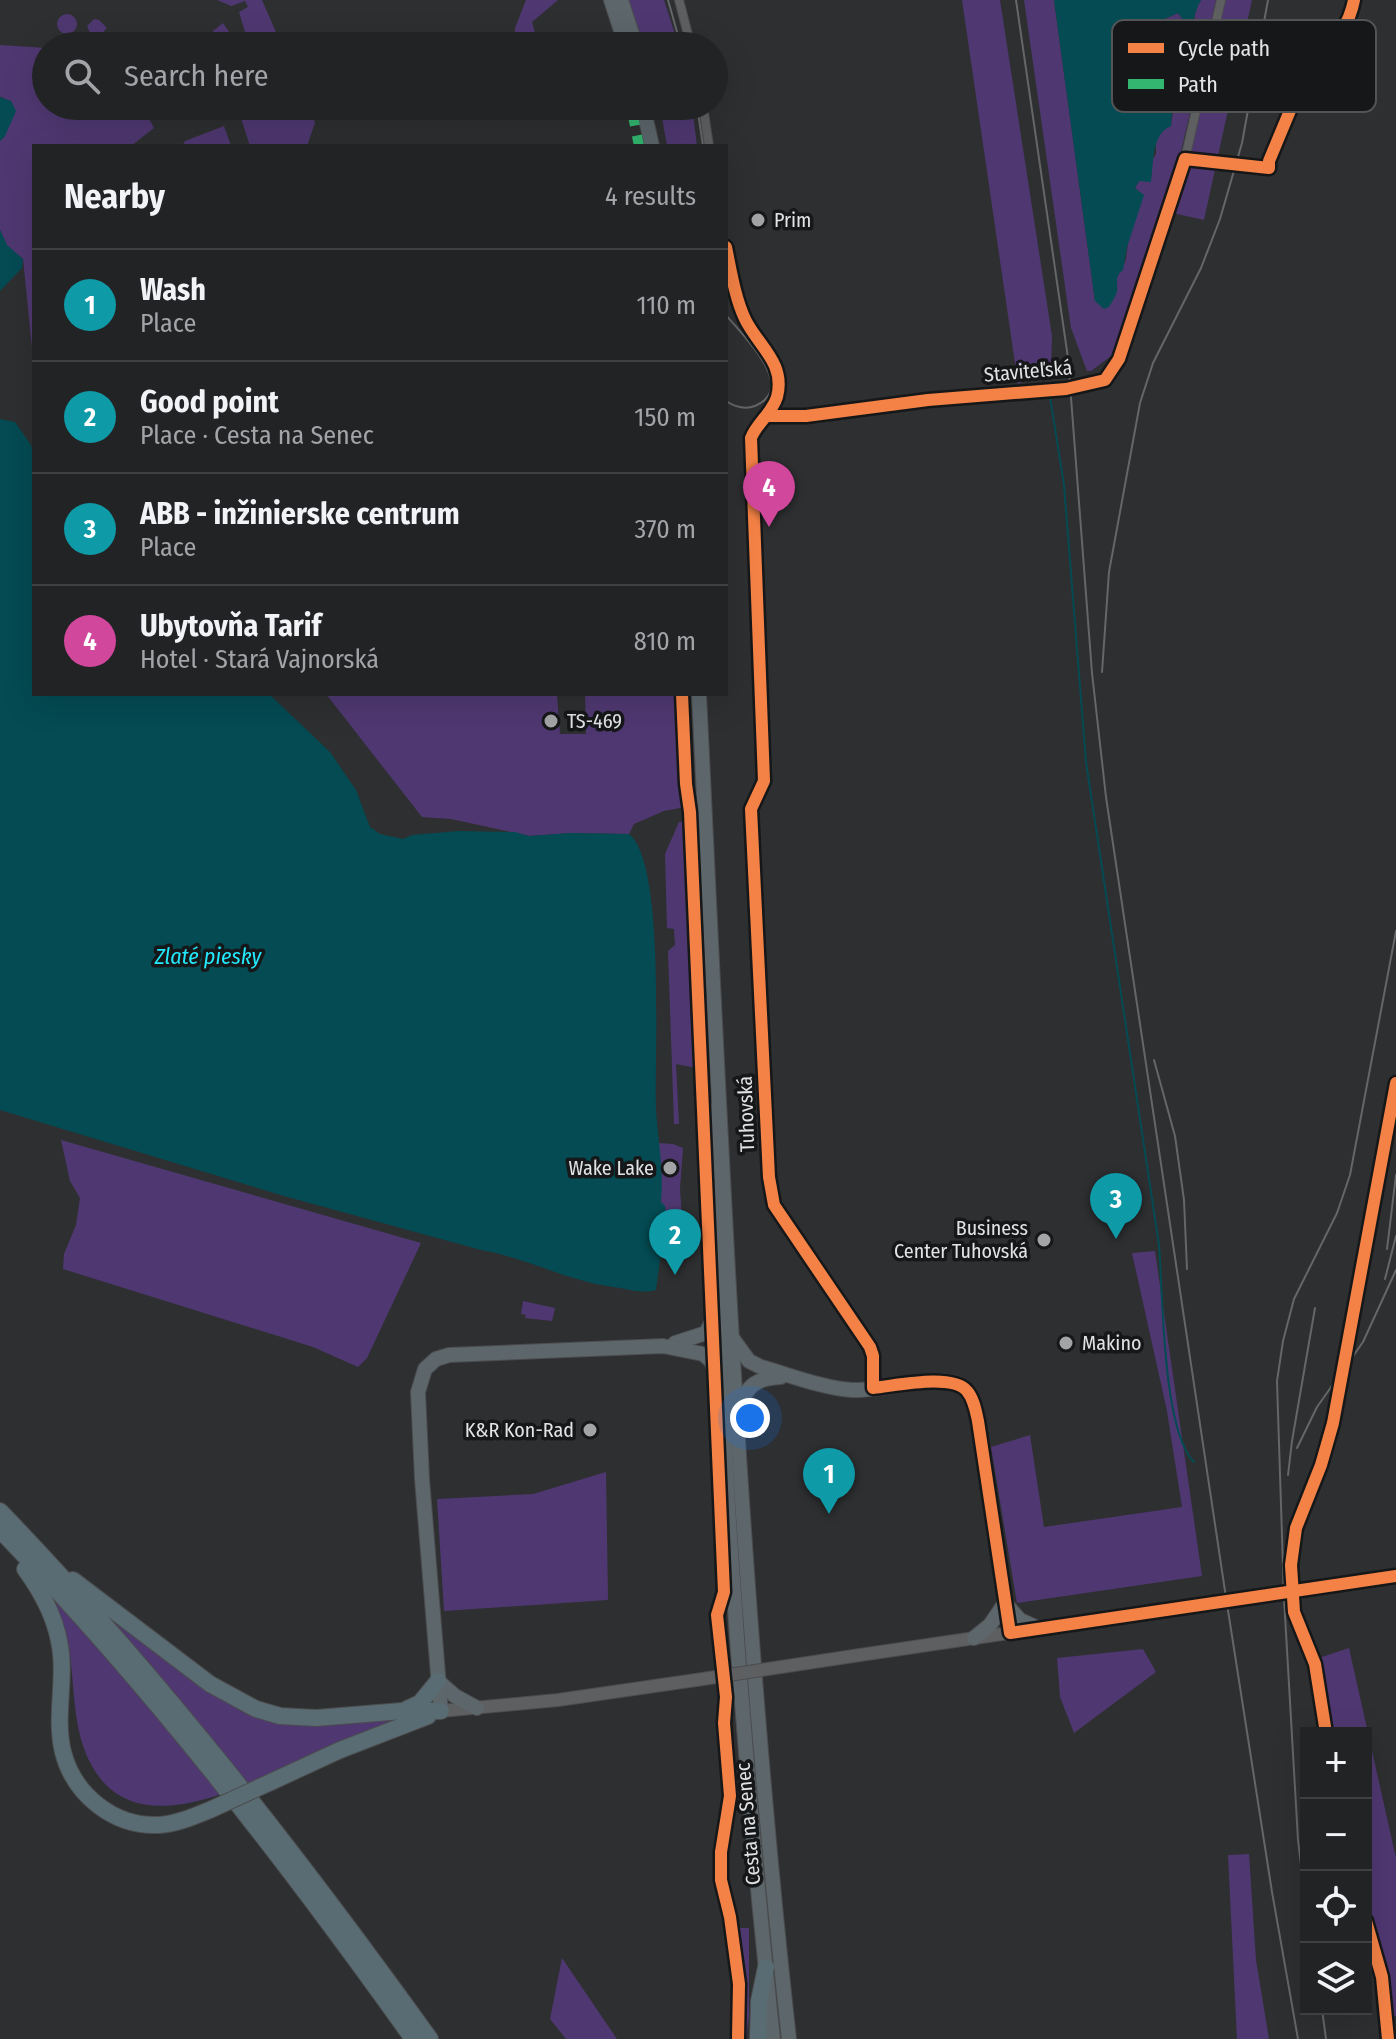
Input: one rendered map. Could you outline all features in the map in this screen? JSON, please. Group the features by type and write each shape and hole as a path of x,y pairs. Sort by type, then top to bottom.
{"highway":[{"path":"0,1511 51,1564 254,1801 430,2039"},
{"path":"0,1530 198,1754 338,1935 413,2039"},
{"path":"12,1542 22,1564 44,1597 59,1639 63,1752 83,1791 100,1808 113,1815 138,1823 167,1824 212,1809 353,1745 441,1711"},
{"path":"51,1564 210,1684 241,1702 291,1717 441,1711"},
{"path":"402,1711 420,1703 438,1681"},
{"path":"758,2039 759,2001 766,1967"}],"main road":[{"path":"611,0 621,32"},
{"path":"621,0 631,32"},
{"path":"646,120 652,144"},
{"path":"656,120 662,144"},
{"name":"Cesta na Senec","path":"691,696 722,1396 740,1673 773,2039"},
{"name":"Cesta na Senec","path":"699,696 736,1428 757,1714 789,2039"},
{"path":"719,1305 706,1333 684,1342 663,1346 449,1355 436,1359 425,1369 418,1392 422,1479 441,1711 573,1698 1396,1576"},
{"path":"731,1335 749,1361 789,1376 845,1389 949,1382 968,1392 978,1421 1010,1633"},
{"path":"663,1346 703,1354 711,1361 722,1396"},
{"path":"736,1428 741,1403 749,1387 763,1378 789,1376"},
{"path":"1005,1603 1020,1620 1040,1629"},
{"path":"974,1638 990,1625 1005,1603"},
{"path":"438,1681 455,1696 477,1708"}],"street":[{"path":"679,0 687,32"},
{"name":"Staviteľská","path":"1216,20 1221,0"},
{"name":"Staviteľská","path":"767,416 806,416 928,400 1066,389 1105,380 1119,359 1185,159 1196,112"},
{"path":"705,120 709,144"},
{"path":"1185,159 1269,168"},
{"path":"728,255 744,317 777,367 778,394 767,416"},
{"name":"Tuhovská","path":"767,416 756,427 751,438 764,781 751,809 770,1192 774,1205 870,1347 873,1388"}],"shaded area":[{"path":"217,0 262,0 276,32 245,32 239,12 248,7 245,1 231,6"},
{"path":"526,0 558,0 532,22 535,32 515,32"},
{"path":"628,0 664,0 674,32 638,32"},
{"path":"962,0 1000,0 1052,336 1051,369 1018,384"},
{"path":"1024,0 1054,0 1095,301 1117,288 1117,276 1126,259 1135,188 1156,154 1156,141 1163,129 1171,126 1174,112 1190,112 1179,160 1118,351 1087,371 1071,328"},
{"path":"1201,0 1216,0 1211,20 1194,20"},
{"path":"1224,0 1252,0 1248,20 1220,20"},
{"path":"1178,13 1183,20 1162,20"},
{"path":"63,14 71,14 77,20 77,28 73,32 61,32 57,28 57,20"},
{"path":"94,19 107,28 104,32 90,32 87,26"},
{"path":"223,23 229,32 213,32 213,31"},
{"path":"0,45 32,47 32,120 150,120 154,128 134,144 32,144 32,348 23,259 7,246 0,230 0,141 5,136 3,97 0,97"},
{"path":"1199,112 1228,112 1204,220 1173,213"},
{"path":"242,120 314,120 315,123 308,144 249,144"},
{"path":"662,120 694,120 697,144 667,144"},
{"path":"224,126 230,144 183,144"},
{"path":"328,696 557,696 560,734 586,734 585,696 686,696 685,807 664,811 634,824 629,834 529,836 451,819 422,817"},
{"path":"687,821 696,1068 676,1064 679,1124 674,1124 668,951 675,945 674,929 667,928 665,854 679,822"},
{"path":"61,1140 421,1243 367,1358 358,1367 313,1347 63,1269 64,1254 76,1225 80,1198 70,1181"},
{"name":"Wake Lake","path":"659,1143 683,1148 680,1189 683,1231 655,1229"},
{"path":"1155,1251 1202,1576 1017,1603 991,1447 1030,1435 1044,1527 1182,1507 1167,1411 1132,1253"},
{"path":"523,1301 555,1308 552,1321 525,1318 526,1315 521,1314"},
{"path":"606,1472 608,1600 444,1611 437,1499 533,1494"},
{"path":"55,1600 108,1613 235,1705 407,1718 215,1796 159,1806 133,1802 111,1789 92,1766 86,1752 78,1723 69,1647"},
{"path":"1349,1648 1367,1727 1330,1727 1319,1658"},
{"path":"1143,1649 1156,1672 1074,1733 1060,1697 1057,1658"},
{"path":"1372,1751 1396,1858 1396,2016 1392,2017 1387,1982 1372,1927"},
{"path":"1249,1854 1256,1960 1269,2039 1237,2039 1228,1855"},
{"path":"735,1928 749,1928 749,2017 746,2039 741,2039 742,1982"},
{"path":"562,1958 617,2039 566,2039 550,2019"}],"water":[{"path":"1054,0 1201,0 1194,20 1183,20 1178,13 1162,20 1112,20 1112,112 1172,112 1171,126 1157,142 1151,182 1139,181 1135,188 1144,195 1123,270 1117,277 1116,293 1109,307 1104,309 1095,301"},
{"path":"0,97 11,101 16,111 0,141"},
{"path":"0,230 7,245 23,259 22,268 0,291"},
{"name":"Zlaté piesky","path":"0,419 15,422 32,450 32,696 271,696 330,752 356,790 370,827 380,834 403,839 412,835 459,831 515,832 529,836 629,834 641,852 649,882 656,964 656,1110 661,1202 666,1215 656,1290 634,1291 595,1284 514,1258 284,1196 0,1110"}],"waterway":[{"path":"1050,397 1064,485 1086,762 1159,1245 1170,1392 1183,1445 1194,1462"}],"tram line":[{"path":"668,0 677,32"},
{"path":"699,120 703,144"},
{"path":"728,317 763,360 771,386 767,397 755,406 747,408 728,402"}],"railway":[{"path":"1016,0 1068,358 1092,673 1106,797 1225,1591 1298,2039"},
{"path":"1264,20 1268,0"},
{"path":"1102,672 1109,572 1140,403 1153,363 1201,268 1220,219 1248,112"},
{"path":"1302,1871 1284,1598 1277,1381 1294,1299 1337,1213 1350,1175 1396,931"},
{"path":"1154,1060 1175,1136 1184,1200 1187,1269"},
{"path":"1387,1249 1396,1175"},
{"path":"1385,1279 1396,1236"},
{"path":"1297,1448 1317,1407 1363,1342 1396,1270"},
{"path":"1288,1475 1315,1308"},
{"path":"1323,2015 1326,2039"}],"marked path":[{"path":"634,120 639,144"}],"cycle path":[{"path":"1348,20 1354,0"},
{"path":"767,416 806,416 928,400 1066,389 1105,380 1119,359 1185,159 1269,168 1289,112"},
{"path":"728,256 742,311 750,329 774,364 779,385 775,403 751,438 764,781 751,809 769,1177 774,1205 870,1347 873,1388 923,1382 949,1383 960,1386 971,1398 978,1421 1010,1633 1396,1576"},
{"path":"682,696 690,812 724,1592 717,1615 726,1697 724,1723 730,1796 721,1852 721,1880 730,1917 739,1984 738,2039"},
{"path":"1325,1727 1315,1664 1294,1612 1291,1565 1296,1528 1321,1465 1333,1423 1396,1083"},
{"path":"1372,1942 1382,1977 1388,2039"}],"place":[{"name":"Prim","path":"758,220"},
{"name":"Ubytovňa Tarif","path":"769,527"},
{"name":"TS-469","path":"551,721"},
{"name":"Wake Lake","path":"670,1168"},
{"name":"ABB - inžinierske centrum","path":"1116,1239"},
{"name":"Business Center Tuhovská","path":"1044,1240"},
{"name":"Good point","path":"675,1275"},
{"name":"Makino","path":"1066,1343"},
{"name":"K&R Kon-Rad","path":"590,1430"},
{"name":"Wash","path":"829,1514"}]}
